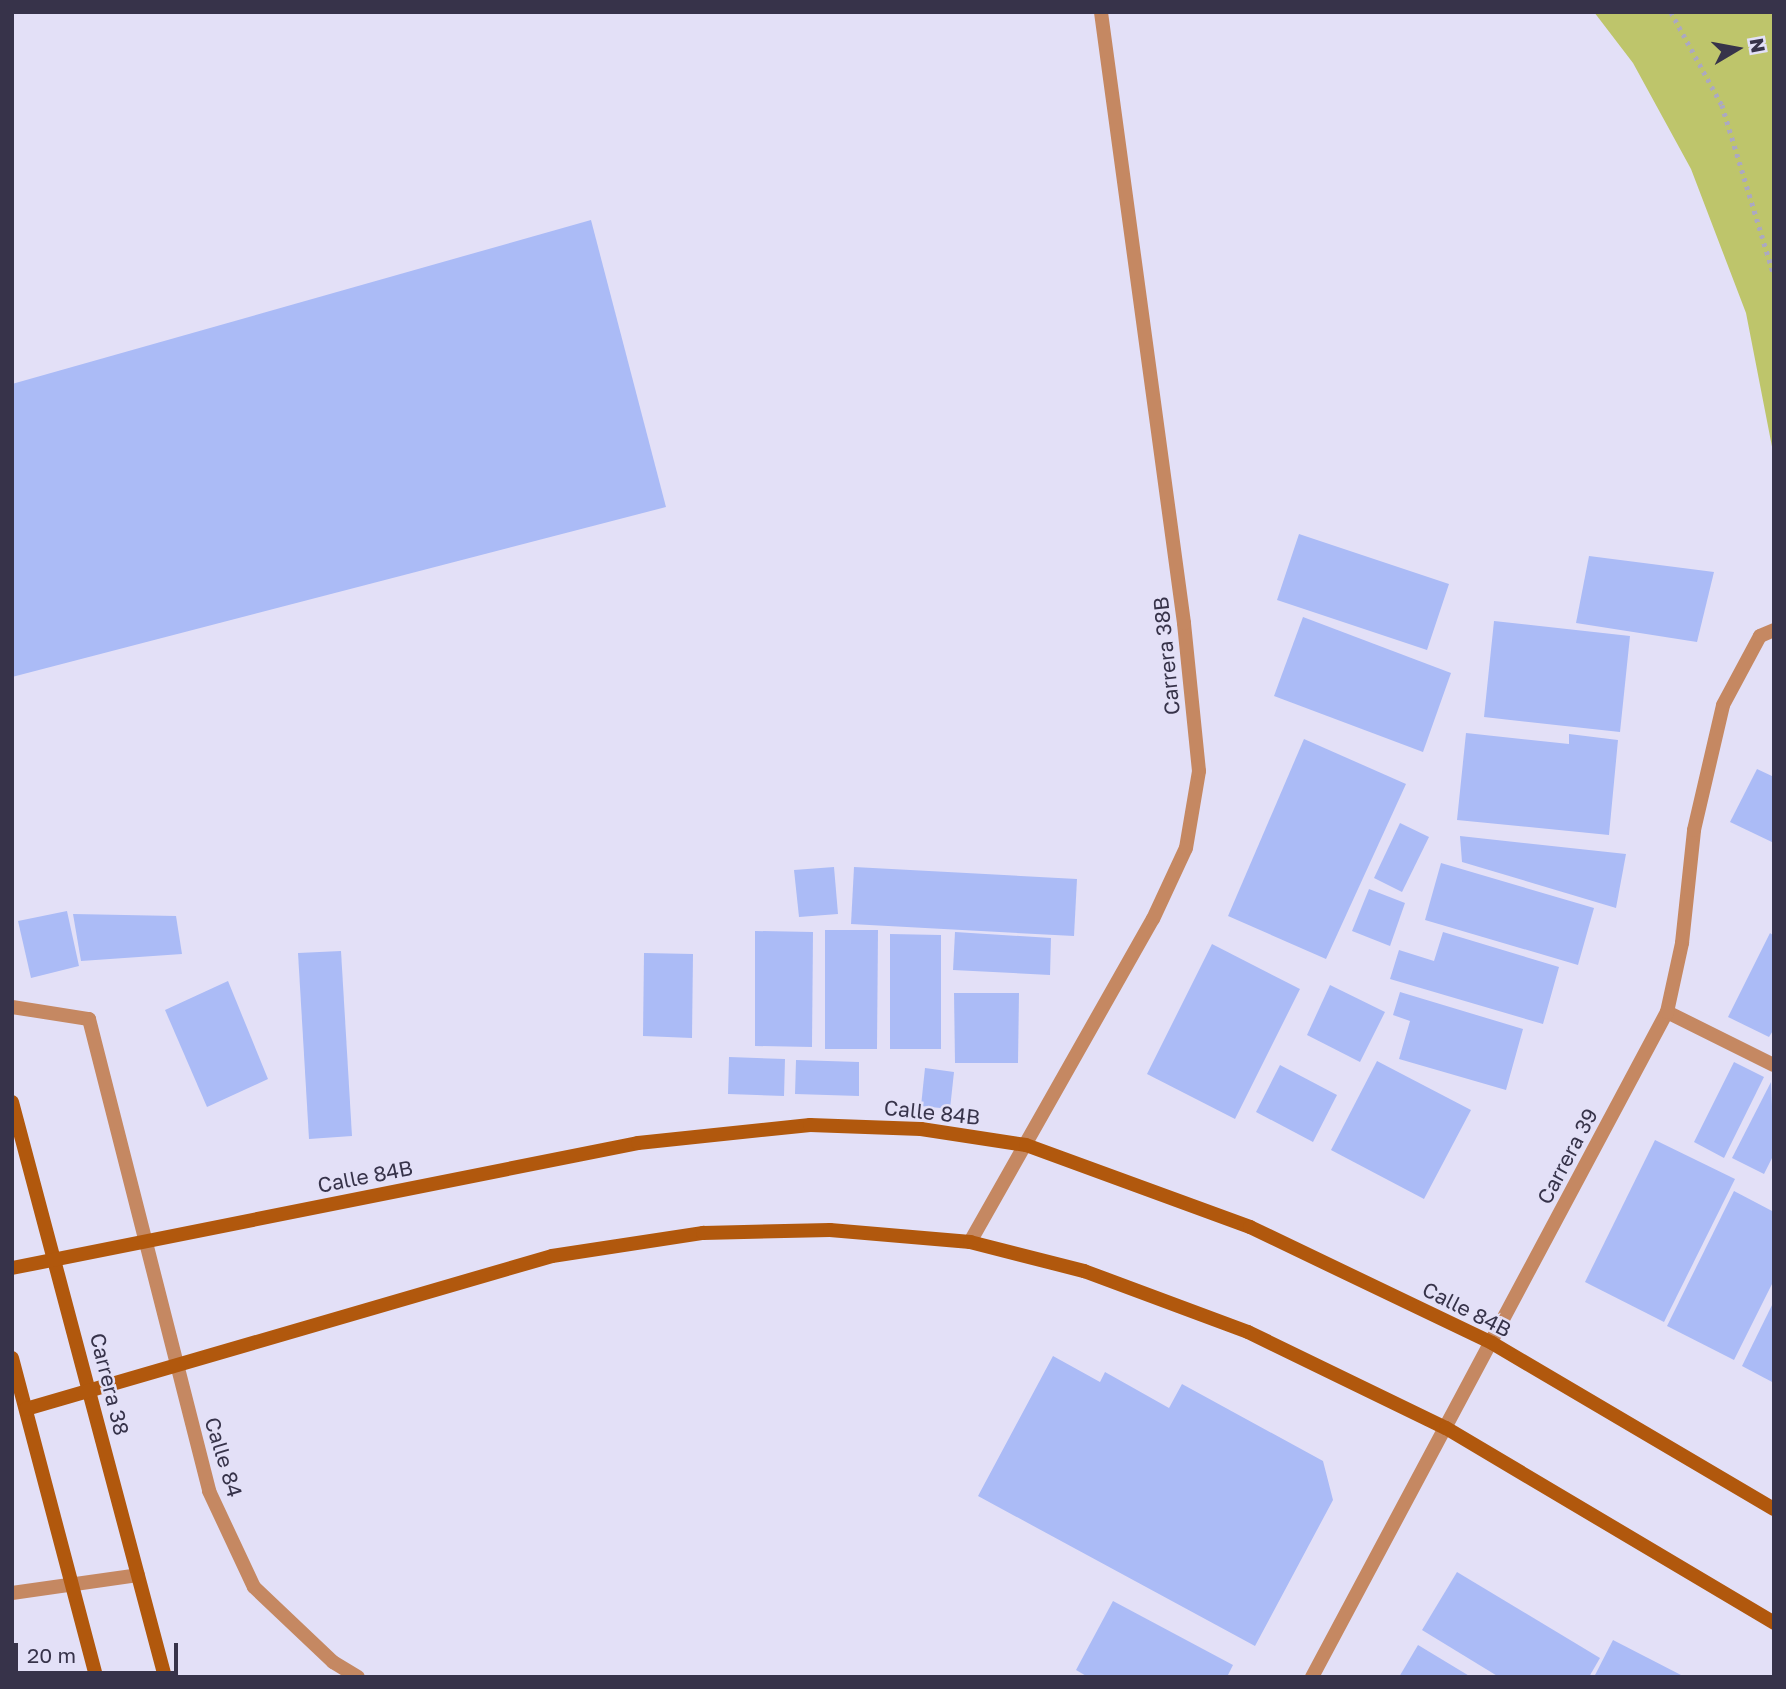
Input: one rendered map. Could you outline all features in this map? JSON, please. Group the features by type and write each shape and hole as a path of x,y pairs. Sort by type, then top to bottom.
{"street":[{"name":"Carrera 38B","path":"970,1242 1153,919 1186,848 1199,771 1184,623 1101,12"},
{"name":"Carrera 39","path":"1312,1677 1667,1012 1682,943 1694,830 1723,705 1760,636 1774,630"},
{"name":"Calle 84","path":"12,1007 89,1019 209,1491 254,1587 333,1662 358,1677"},
{"path":"1667,1012 1774,1065"},
{"name":"Carrera 38","path":"12,1102 56,1259 165,1677"},
{"name":"Calle 84B","path":"12,1268 638,1143 810,1125 921,1129 1026,1145 1250,1227 1492,1343 1774,1509"},
{"path":"26,1409 552,1256 703,1233 830,1230 970,1242 1084,1271 1248,1332 1446,1428 1774,1623"},
{"path":"12,1358 96,1677"},
{"path":"12,1592 138,1575"}],"path":[{"path":"1671,12 1722,105 1774,275"}],"green space":[{"path":"1594,12 1774,12 1774,457 1746,313 1691,169 1633,63"}],"building":[{"path":"591,220 666,507 12,677 12,384"},
{"path":"1299,534 1449,584 1427,650 1277,600"},
{"path":"1589,556 1714,572 1697,642 1576,623"},
{"path":"1303,617 1451,673 1423,752 1274,696"},
{"path":"1494,621 1630,636 1620,732 1484,717"},
{"path":"1466,733 1569,744 1569,734 1618,740 1609,835 1457,820"},
{"path":"1304,739 1406,784 1326,959 1228,916"},
{"path":"1757,769 1774,777 1774,843 1730,822"},
{"path":"1400,823 1429,837 1402,892 1374,878"},
{"path":"1460,836 1626,854 1616,908 1462,862"},
{"path":"1441,863 1594,908 1578,965 1425,920"},
{"path":"834,867 838,914 799,917 794,870"},
{"path":"854,867 1077,879 1074,936 851,924"},
{"path":"1369,889 1405,903 1390,946 1352,931"},
{"path":"67,911 79,966 31,978 18,921"},
{"path":"73,914 176,916 182,954 81,961"},
{"path":"825,930 878,930 877,1049 825,1049"},
{"path":"755,931 813,932 812,1047 755,1046"},
{"path":"955,932 1051,938 1050,975 953,970"},
{"path":"1443,932 1559,967 1543,1024 1390,979 1399,950 1434,961"},
{"path":"1770,933 1774,936 1774,1029 1769,1037 1728,1017"},
{"path":"890,934 941,935 941,1049 890,1049"},
{"path":"1212,944 1300,989 1235,1119 1147,1074"},
{"path":"341,951 352,1136 309,1139 298,953"},
{"path":"644,953 693,954 692,1038 643,1036"},
{"path":"228,981 268,1079 207,1107 165,1010"},
{"path":"1330,985 1385,1012 1360,1062 1307,1035"},
{"path":"1400,992 1523,1029 1506,1090 1399,1059 1410,1021 1393,1015"},
{"path":"954,993 1019,993 1018,1063 955,1063"},
{"path":"729,1057 785,1059 784,1096 728,1094"},
{"path":"796,1060 859,1062 859,1096 795,1094"},
{"path":"1377,1061 1471,1110 1424,1199 1331,1150"},
{"path":"1734,1062 1764,1077 1724,1158 1694,1142"},
{"path":"1280,1065 1337,1095 1313,1142 1256,1112"},
{"path":"925,1068 954,1072 950,1109 921,1106"},
{"path":"1771,1082 1774,1154 1764,1174 1732,1158"},
{"path":"1655,1140 1735,1179 1664,1322 1585,1282"},
{"path":"1734,1191 1774,1212 1774,1280 1734,1360 1667,1326"},
{"path":"1774,1301 1774,1383 1742,1366"},
{"path":"1053,1356 1100,1382 1105,1372 1169,1408 1182,1384 1323,1461 1333,1500 1255,1646 978,1496"},
{"path":"1457,1572 1600,1658 1589,1677 1499,1677 1422,1630"},
{"path":"1113,1601 1233,1665 1227,1677 1088,1677 1076,1670"},
{"path":"1613,1640 1681,1675 1680,1677 1594,1677"},
{"path":"1418,1645 1471,1677 1399,1677"}]}
